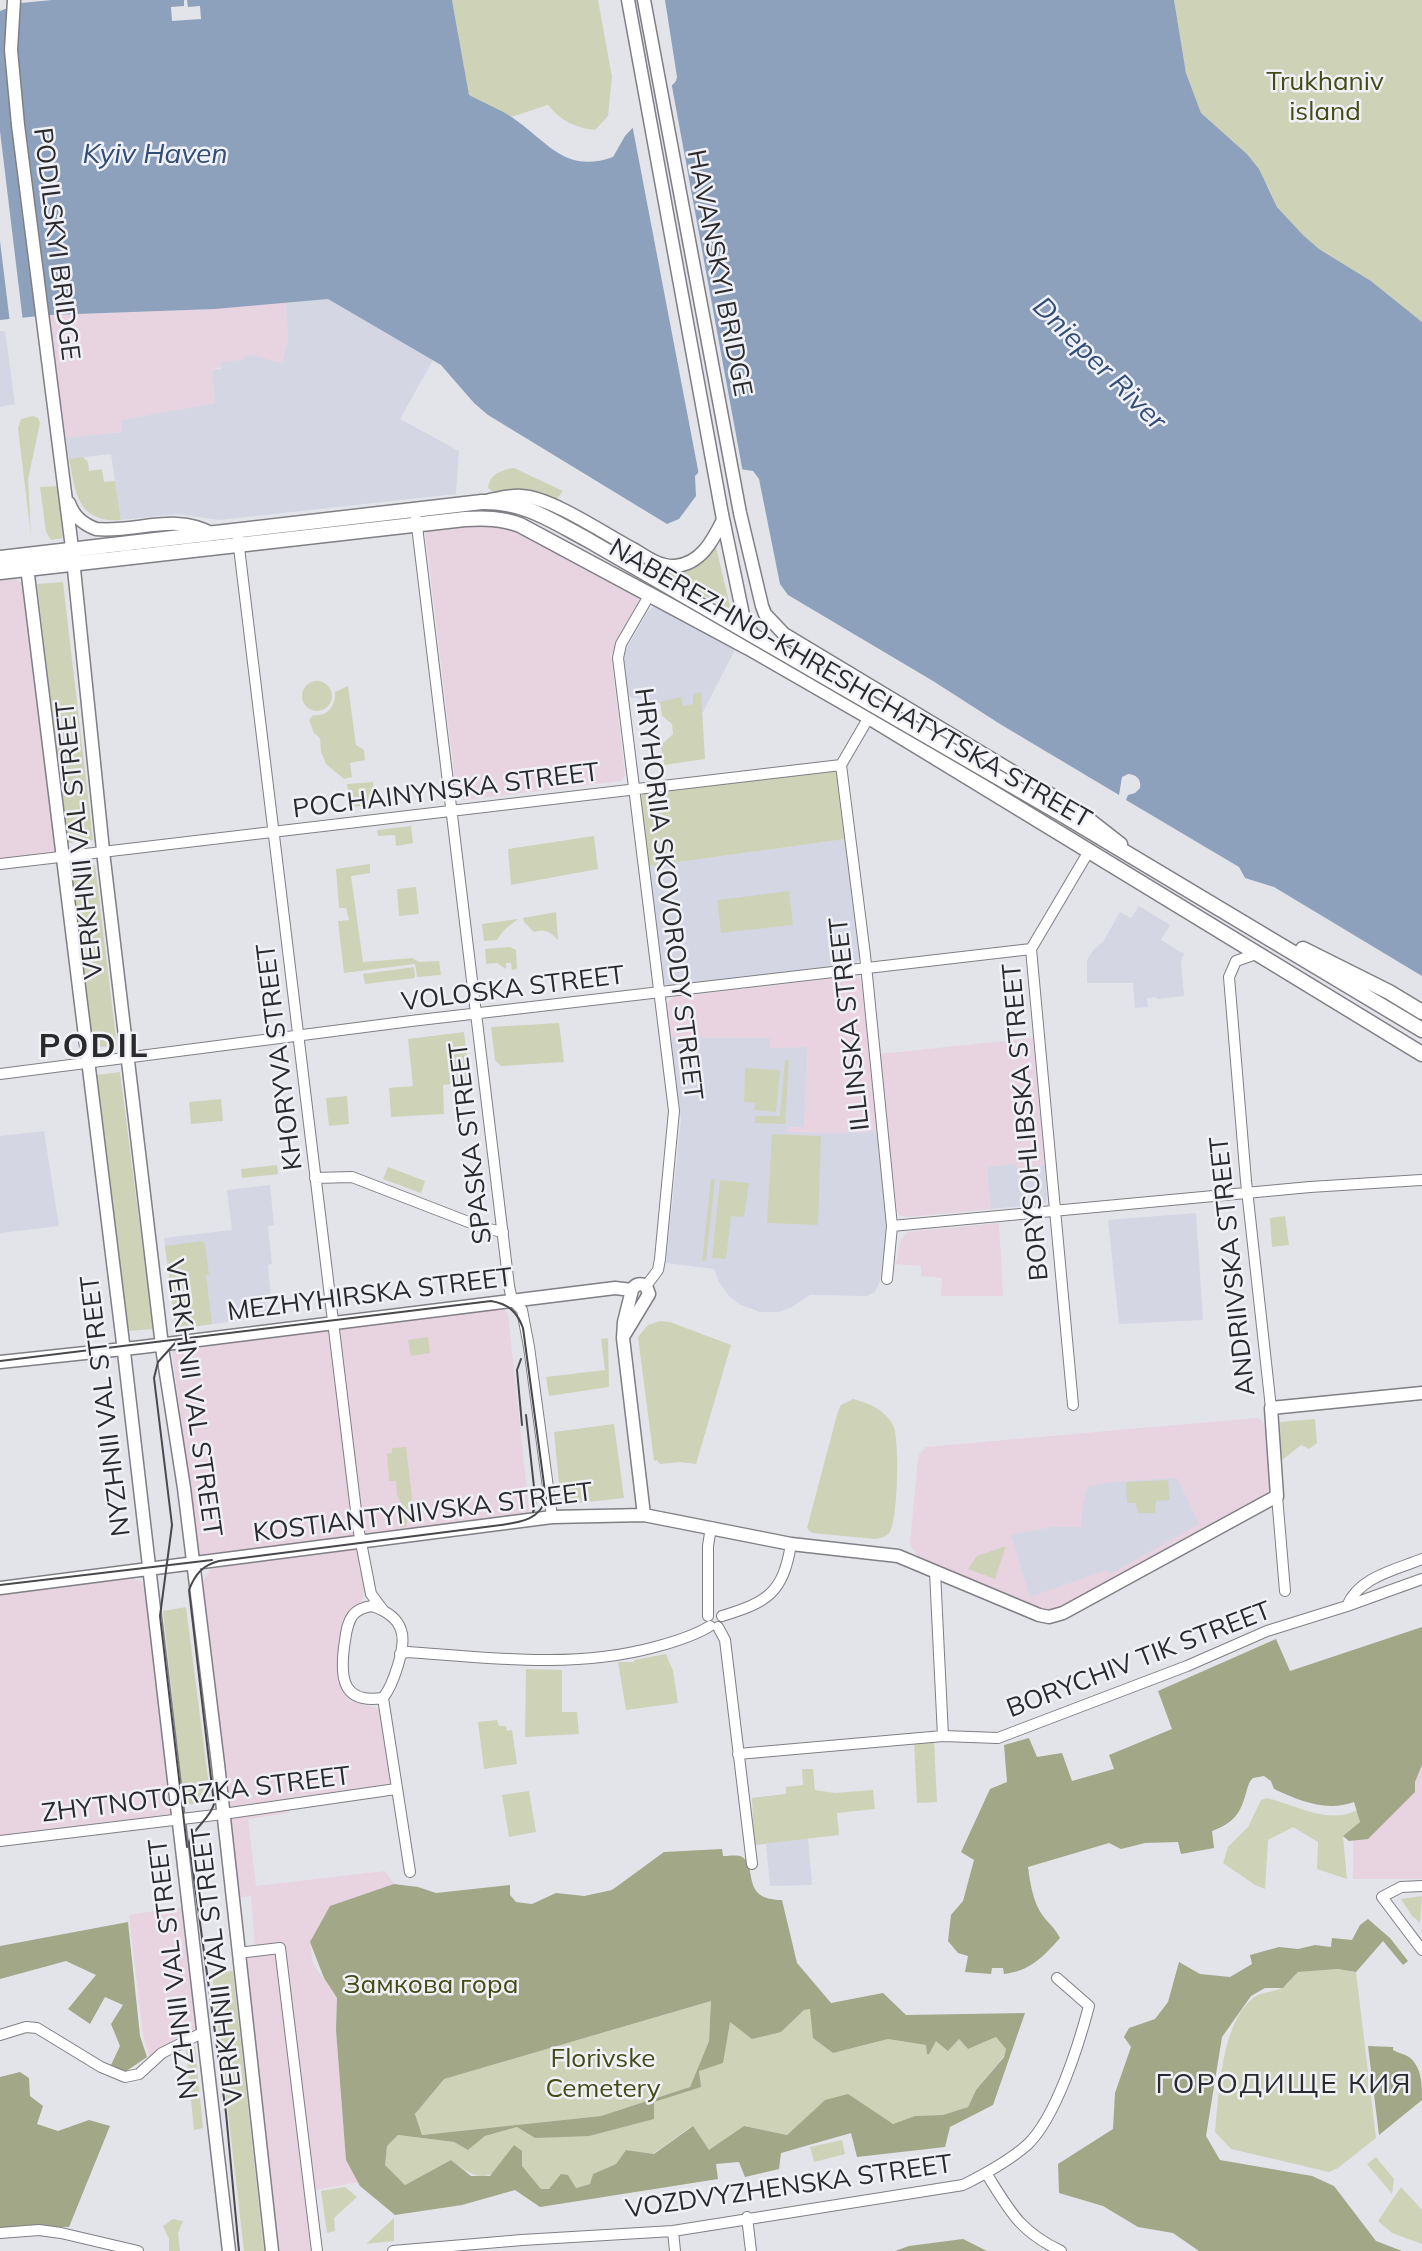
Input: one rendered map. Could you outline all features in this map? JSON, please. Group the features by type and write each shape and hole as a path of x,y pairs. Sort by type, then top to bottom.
{"main road":[{"name":"PODILSKYI BRIDGE","path":"13,0 12,50 18,125 73,557"},
{"name":"HAVANSKYI BRIDGE","path":"628,0 723,518 747,624 773,661"},
{"name":"HAVANSKYI BRIDGE","path":"644,0 740,513 765,614 784,634 1080,812 1163,875"},
{"path":"65,493 76,517 96,529 182,523 198,526 213,534"},
{"path":"482,502 508,496 540,500 653,561 674,566 694,560 703,553 723,518"},
{"name":"NABEREZHNO-KHRESHCHATYTSKA STREET","path":"73,557 213,534 238,538 415,509 482,502 508,503 528,509 588,540 1068,818 1422,1030"},
{"name":"NABEREZHNO-KHRESHCHATYTSKA STREET","path":"0,558 26,562 238,538 483,518 507,520 773,661 869,717 1422,1054"},
{"name":"VERKHNII VAL STREET","path":"73,557 103,851 162,1344 223,1814 272,2251"},
{"name":"NABEREZHNO-KHRESHCHATYTSKA STREET","path":"0,572 26,562"},
{"name":"NYZHNII VAL STREET","path":"26,562 123,1349 229,2251"},
{"path":"1251,926 1324,958 1422,1012"},
{"path":"628,1291 623,1338 644,1515"},
{"name":"MEZHYHIRSKA STREET","path":"0,1362 512,1300 628,1291 638,1301 646,1293"},
{"path":"623,1338 646,1293"},
{"path":"1270,1408 1422,1393"},
{"name":"ANDRIIVSKA STREET","path":"1270,1408 1277,1496"},
{"name":"KOSTIANTYNIVSKA STREET","path":"0,1588 552,1517 644,1515 791,1544 898,1556 1039,1615 1056,1616 1277,1496"}],"street":[{"name":"SPASKA STREET","path":"415,509 512,1300 522,1310 529,1347 552,1517"},
{"name":"KHORYVA STREET","path":"238,538 356,1515 368,1578 375,1602 383,1610"},
{"name":"HRYHORIIA SKOVORODY STREET","path":"646,1293 658,1270 660,1259 675,1119 618,659 621,644 649,594"},
{"path":"841,765 869,717"},
{"name":"POCHAINYNSKA STREET","path":"0,864 841,765"},
{"name":"ILLINSKA STREET","path":"841,765 866,968 892,1226 887,1279"},
{"name":"BORYSOHLIBSKA STREET","path":"1073,1405 1031,949 1090,851"},
{"name":"VOLOSKA STREET","path":"0,1074 477,1014 1031,949"},
{"name":"ANDRIIVSKA STREET","path":"1256,954 1236,961 1229,977 1270,1408"},
{"path":"315,1178 352,1177 484,1228 503,1232"},
{"path":"892,1226 1054,1210 1422,1182"},
{"name":"ANDRIIVSKA STREET","path":"1277,1496 1285,1591"},
{"path":"711,1527 707,1590 714,1617 725,1640 752,1864"},
{"path":"400,1654 408,1652 555,1662 589,1660 670,1643 714,1617 751,1607 770,1594 784,1576 791,1544"},
{"path":"1347,1606 1353,1594 1365,1583 1422,1559"},
{"path":"935,1572 943,1736"},
{"name":"KHORYVA STREET","path":"357,1611 367,1595 368,1578"},
{"name":"BORYCHIV TIK STREET","path":"738,1754 943,1736 998,1738 1175,1671 1267,1631 1422,1579"},
{"path":"383,1698 358,1698 349,1692 344,1683 343,1657 347,1625 357,1611 372,1606 383,1610 401,1628 403,1636 394,1678 383,1698 410,1871"},
{"name":"ZHYTNOTORZKA STREET","path":"0,1841 223,1814 396,1789"},
{"path":"1421,1947 1382,1897 1401,1887 1422,1886"},
{"path":"238,1953 280,1948 317,2251"},
{"name":"VOZDVYZHENSKA STREET","path":"393,2251 673,2231 747,2217 963,2185 986,2174 1028,2144 1051,2111 1082,2033 1089,2007 1057,1978"},
{"path":"0,2035 26,2027 37,2028 101,2067 125,2077 139,2074 162,2053 204,2032"},
{"path":"986,2174 1019,2224 1029,2233 1061,2251"},
{"path":"747,2217 751,2251"},
{"path":"0,2233 39,2230 61,2232 138,2251"},
{"path":"673,2231 675,2251"},
{"path":"534,2239 535,2251"}],"shaded area":[{"path":"328,299 433,360 400,419 459,451 456,494 219,520 177,514 121,520 111,454 69,459 66,438 122,432 121,420 215,403 212,370 221,369 220,362 242,360 247,354 282,363 288,341 286,301"},
{"path":"286,301 288,341 282,364 247,354 243,360 212,370 215,403 121,420 122,432 66,438 49,315 215,309"},
{"path":"0,331 5,331 15,404 0,407"},
{"path":"503,524 635,592 639,598 638,605 611,655 625,775 621,781 464,800 457,797 425,530"},
{"path":"14,579 21,582 24,588 55,851 0,859 0,580"},
{"path":"656,605 736,648 703,712 626,696 623,664 625,651 648,611"},
{"path":"846,839 860,956 857,963 675,986 668,986 664,982 649,866"},
{"path":"1139,906 1170,925 1161,940 1184,954 1181,961 1184,996 1147,998 1148,1007 1135,1008 1133,983 1087,983 1087,960 1103,942 1120,912 1131,918"},
{"path":"858,977 862,983 877,1130 857,1133 856,1130 843,1133 788,1132 788,1127 804,1127 808,1047 770,1048 770,1038 671,1037 666,1004 674,997"},
{"path":"671,1037 770,1038 770,1048 808,1047 804,1127 857,1130 857,1133 877,1130 887,1231 880,1281 875,1292 867,1296 810,1295 779,1312 760,1312 739,1304 729,1296 714,1269 666,1263 681,1119"},
{"path":"1033,1038 1045,1165 987,1167 991,1209 900,1216 897,1211 880,1054"},
{"path":"44,1131 59,1226 0,1233 0,1136"},
{"path":"1015,1164 1016,1168 1045,1165 1047,1201 1043,1204 991,1209 987,1167"},
{"path":"270,1185 274,1225 268,1226 272,1264 268,1265 271,1299 265,1300 267,1317 176,1329 164,1238 232,1230 227,1190"},
{"path":"1196,1213 1203,1320 1119,1324 1108,1220"},
{"path":"999,1223 1003,1296 941,1296 942,1278 921,1276 921,1266 896,1264 900,1241 908,1232"},
{"path":"496,1306 508,1314 529,1510 524,1518 197,1556 172,1348"},
{"path":"1256,1418 1261,1420 1266,1428 1271,1481 1268,1494 1063,1609 1046,1612 921,1560 910,1543 918,1458 926,1447"},
{"path":"1177,1478 1199,1524 1110,1574 1107,1570 1030,1597 1011,1535 1051,1527 1081,1527 1083,1503 1088,1487 1110,1482"},
{"path":"360,1545 363,1598 354,1611 340,1659 341,1685 351,1701 379,1709 391,1784 288,1798 289,1813 248,1819 256,1886 385,1871 394,1884 330,1906 310,1942 313,1964 337,1998 336,2030 346,2160 358,2182 309,2191 315,2251 277,2251 243,1951 255,1948 251,1896 232,1898 202,1583 213,1565"},
{"path":"132,1579 141,1581 145,1586 173,1811 170,1814 0,1838 0,1593"},
{"path":"1422,1765 1422,1879 1353,1879 1353,1838 1414,1792"},
{"path":"804,1792 812,1885 770,1886 766,1844 758,1845 752,1798"},
{"path":"182,1907 199,2031 150,2058 143,2035 129,1915"}],"green space":[{"path":"452,0 598,0 612,77 608,116 595,130 588,129 568,122 548,105 511,117 469,96"},
{"name":"Trukhaniv island","path":"1174,0 1422,0 1422,322 1371,281 1319,249 1303,235 1277,207 1247,154 1201,113 1186,73"},
{"path":"33,416 38,418 40,423 28,479 31,536 18,428 21,419"},
{"path":"83,457 88,462 89,471 102,469 104,482 115,481 121,520 95,517 81,503 69,459"},
{"path":"514,468 563,491 556,500 528,489 493,492 488,488 491,479 497,474"},
{"path":"58,486 63,538 51,540 46,532 40,487"},
{"path":"716,547 731,610 663,573 687,570 705,559"},
{"path":"63,582 93,840 68,843 37,584"},
{"path":"317,681 328,685 332,696 328,707 317,711 306,707 302,696 306,685"},
{"path":"348,686 356,745 364,750 365,760 350,763 352,777 344,779 326,764 321,752 320,738 314,733 309,720 313,715 330,710 335,692"},
{"path":"701,692 705,759 664,765 661,745 673,734 672,724 662,716 660,702 681,697 683,706 693,704 693,694"},
{"path":"833,769 838,775 846,839 649,866 640,799 644,792"},
{"path":"373,782 375,805 351,807 347,784"},
{"path":"411,826 413,843 396,846 395,835 378,836 377,830"},
{"path":"594,836 598,869 511,885 508,849"},
{"path":"370,864 370,873 351,876 363,962 412,958 419,962 439,961 441,975 417,977 415,964 344,973 338,921 349,920 346,908 339,908 336,869"},
{"path":"95,865 117,1046 92,1047 71,868"},
{"path":"416,887 419,914 399,916 397,889"},
{"path":"789,891 793,925 721,933 717,900"},
{"path":"556,912 558,940 542,930 534,932 523,918"},
{"path":"518,919 504,930 497,940 484,941 482,924"},
{"path":"510,947 516,950 517,969 512,970 511,963 506,963 506,969 497,963 486,964 485,949"},
{"path":"414,967 415,978 365,984 363,974"},
{"path":"559,1023 564,1062 501,1066 495,1060 491,1027"},
{"path":"464,1032 470,1082 443,1085 444,1114 391,1117 389,1088 413,1086 408,1039"},
{"path":"785,1060 789,1060 785,1124 755,1123 755,1116 780,1116"},
{"path":"745,1068 780,1070 776,1112 754,1110 755,1103 744,1102"},
{"path":"120,1072 153,1329 128,1331 96,1075"},
{"path":"347,1096 349,1124 329,1126 326,1098"},
{"path":"221,1099 223,1121 191,1124 189,1102"},
{"path":"772,1134 821,1136 818,1225 767,1223"},
{"path":"277,1165 278,1174 242,1178 241,1169"},
{"path":"388,1167 425,1181 421,1193 383,1179"},
{"path":"711,1179 715,1179 706,1261 702,1261"},
{"path":"720,1180 749,1183 744,1217 731,1216 726,1259 712,1258"},
{"path":"1285,1216 1289,1245 1272,1247 1270,1218"},
{"path":"202,1241 205,1245 209,1275 206,1275 212,1324 176,1329 165,1246"},
{"path":"660,1321 670,1322 731,1345 696,1464 660,1464 657,1460 654,1461 638,1337 648,1325"},
{"path":"428,1337 430,1353 411,1356 408,1340"},
{"path":"608,1338 609,1387 549,1396 546,1377 605,1370 601,1339"},
{"path":"853,1399 881,1411 890,1420 895,1433 895,1512 890,1532 881,1538 812,1533 807,1528 838,1411 841,1405"},
{"path":"1315,1419 1317,1443 1309,1449 1301,1445 1281,1461 1280,1422"},
{"path":"614,1424 624,1498 561,1505 554,1432"},
{"path":"406,1447 412,1497 406,1527 401,1527 402,1505 397,1495 396,1481 389,1481 387,1454 392,1453 392,1448"},
{"path":"1168,1480 1170,1500 1156,1501 1155,1513 1138,1513 1136,1503 1127,1503 1126,1482"},
{"path":"1006,1546 995,1579 968,1569 977,1556"},
{"path":"186,1607 211,1802 184,1805 163,1611"},
{"path":"1422,1627 1422,1765 1415,1782 1415,1792 1368,1839 1349,1841 1343,1836 1360,1822 1354,1802 1333,1806 1313,1804 1274,1789 1271,1781 1264,1776 1253,1778 1235,1817 1212,1831 1214,1848 1181,1854 1178,1842 1145,1843 1121,1849 1109,1843 1028,1867 1037,1905 1060,1938 1042,1957 1021,1970 1004,1974 1003,1968 992,1968 991,1974 965,1972 968,1956 958,1953 948,1941 951,1915 963,1901 974,1860 961,1852 990,1789 1007,1782 1004,1745 1029,1738 1037,1757 1062,1753 1072,1781 1114,1769 1109,1755 1172,1729 1158,1691 1276,1639 1290,1671"},
{"path":"666,1654 673,1671 678,1703 626,1710 618,1662 634,1662"},
{"path":"526,1669 562,1670 562,1712 577,1712 579,1734 525,1737"},
{"path":"497,1720 499,1726 506,1726 507,1731 512,1730 517,1764 484,1769 478,1722"},
{"path":"934,1741 937,1802 917,1803 914,1742"},
{"path":"802,1769 813,1769 815,1790 835,1793 873,1790 875,1809 837,1813 839,1835 754,1845 752,1798 786,1794 786,1787 803,1785"},
{"path":"529,1791 536,1832 509,1837 502,1795"},
{"path":"1267,1798 1323,1815 1346,1814 1357,1810 1360,1822 1343,1837 1347,1879 1317,1869 1318,1842 1293,1827 1268,1840 1265,1889 1223,1863 1228,1847 1248,1827 1261,1800"},
{"name":"Замкова гора","path":"722,1849 723,1856 740,1856 746,1860 752,1881 760,1894 782,1900 797,1963 831,2003 883,1993 906,2015 1025,2013 993,2105 950,2127 945,2147 857,2157 851,2133 781,2153 779,2169 745,2177 739,2162 716,2164 718,2179 540,2207 515,2190 462,2205 395,2215 360,2186 346,2160 336,2030 337,1998 324,1978 310,1942 330,1906 394,1884 436,1893 510,1885 510,1895 516,1902 532,1904 556,1893 584,1896 612,1890 664,1852","holes":["711,2001 709,2041 690,2087 601,2116 422,2135 415,2114 444,2079","810,2009 813,2038 833,2053 888,2039 926,2045 927,2054 936,2041 948,2051 959,2039 968,2049 996,2037 1006,2049 1004,2057 976,2090 968,2107 943,2115 915,2116 893,2124 848,2094 825,2100 787,2135 744,2126 709,2150 693,2126 654,2154 626,2150 616,2164 593,2174 590,2184 576,2188 568,2175 561,2174 549,2189 541,2189 522,2166 522,2151 514,2145 490,2176 471,2176 451,2160 405,2185 385,2165 387,2146 398,2135 454,2142 468,2150 485,2136 517,2127 535,2138 589,2136 654,2119 654,2102 701,2087 699,2071 723,2063 730,2022 752,2039 781,2032 804,2010"]},
{"path":"1422,1896 1420,1923 1401,1899"},
{"path":"1368,1919 1390,1938 1408,1961 1403,1965 1383,1941 1356,1972 1338,1969 1298,1972 1283,1988 1265,1988 1251,1996 1222,2037 1206,2136 1220,2160 1312,2176 1334,2186 1376,2241 1402,2251 1199,2251 1173,2233 1138,2227 1103,2206 1059,2193 1058,2164 1113,2129 1115,2093 1131,2047 1124,2037 1129,2028 1155,2019 1168,2002 1179,1962 1200,1974 1230,1977 1252,1964 1250,1955 1279,1947 1331,1947 1332,1938 1352,1940 1360,1925"},
{"path":"128,1922 140,2036 147,2057 125,2072 111,2065 120,2046 111,2024 123,2005 105,1997 90,2024 68,2009 96,1975 66,1961 0,1979 0,1946"},
{"path":"1338,1969 1356,1972 1376,2138 1329,2172 1231,2149 1215,2132 1223,2061 1234,2025 1242,2011 1255,1996 1284,1987 1298,1972"},
{"path":"233,1971 264,2251 244,2251 212,1973"},
{"name":"Florivske Cemetery","path":"711,2001 709,2041 690,2087 601,2116 422,2135 415,2114 443,2079"},
{"path":"810,2009 833,2053 888,2039 927,2045 936,2041 959,2039 968,2049 996,2037 1006,2049 1004,2056 976,2090 968,2107 943,2115 915,2116 893,2124 825,2100 787,2135 744,2126 709,2151 692,2126 653,2154 626,2150 616,2164 593,2174 590,2184 575,2188 541,2189 522,2166 522,2151 488,2175 472,2174 451,2160 405,2185 385,2165 387,2146 398,2135 454,2142 468,2150 485,2136 517,2127 535,2138 700,2087 699,2071 730,2021 781,2032 804,2010"},
{"path":"192,2044 195,2047 203,2128 194,2130 186,2050"},
{"path":"1368,2046 1393,2047 1393,2050 1409,2057 1417,2066 1421,2082 1422,2100 1379,2135"},
{"path":"20,2072 29,2078 30,2096 43,2106 37,2124 58,2131 89,2120 110,2126 69,2227 0,2227 0,2077"},
{"path":"842,2140 845,2154 814,2162 810,2147"},
{"path":"1376,2157 1394,2179 1392,2194 1367,2164"},
{"path":"345,2187 357,2197 334,2218 335,2231 327,2233 321,2191"},
{"path":"1401,2187 1422,2210 1422,2244 1392,2233 1378,2221"},
{"path":"394,2218 394,2241 366,2244"},
{"path":"173,2219 183,2221 178,2233 180,2251 169,2251 169,2239 163,2226"},
{"path":"963,2239 987,2251 895,2251 909,2246"}],"water":[{"path":"52,0 452,0 469,95 513,118 558,153 582,161 596,161 613,157 625,136 676,81 665,0 1174,0 1186,73 1201,113 1247,154 1259,169 1277,207 1303,235 1319,249 1371,281 1422,322 1422,976 1274,887 1245,878 1239,867 1126,800 1128,795 1140,788 1140,782 1135,776 1128,774 1122,777 1119,795 788,595 780,584 759,479 753,471 719,466 704,467 695,476 696,496 679,519 667,524 488,415 441,365 328,299 215,309 49,315 0,320 0,11 21,3"}],"pier":[{"path":"184,0 187,0 188,7 200,6 201,19 172,21 171,7 184,6"},
{"path":"671,81 743,473 709,469 699,475 632,124"},
{"path":"0,131 23,322 10,323 0,241"}],"tram line":[{"path":"0,1361 491,1301 503,1304 511,1310 523,1328 546,1499 534,1516 501,1525 219,1561 200,1571 189,1590 214,1804 189,1842 226,2113 239,2251"},
{"path":"177,1341 158,1362 154,1378 172,1525 160,1616 187,1847"},
{"path":"521,1359 517,1370 522,1425"},
{"path":"526,1415 536,1505 533,1512"},
{"path":"0,1585 212,1560"}],"district":[{"name":"PODIL","path":"94,1047"},
{"name":"ГОРОДИЩЕ КИЯ","path":"1284,2085"}],"water label":[{"name":"Kyiv Haven","path":"155,155"},
{"name":"Dnieper River","path":"1099,364"}]}
